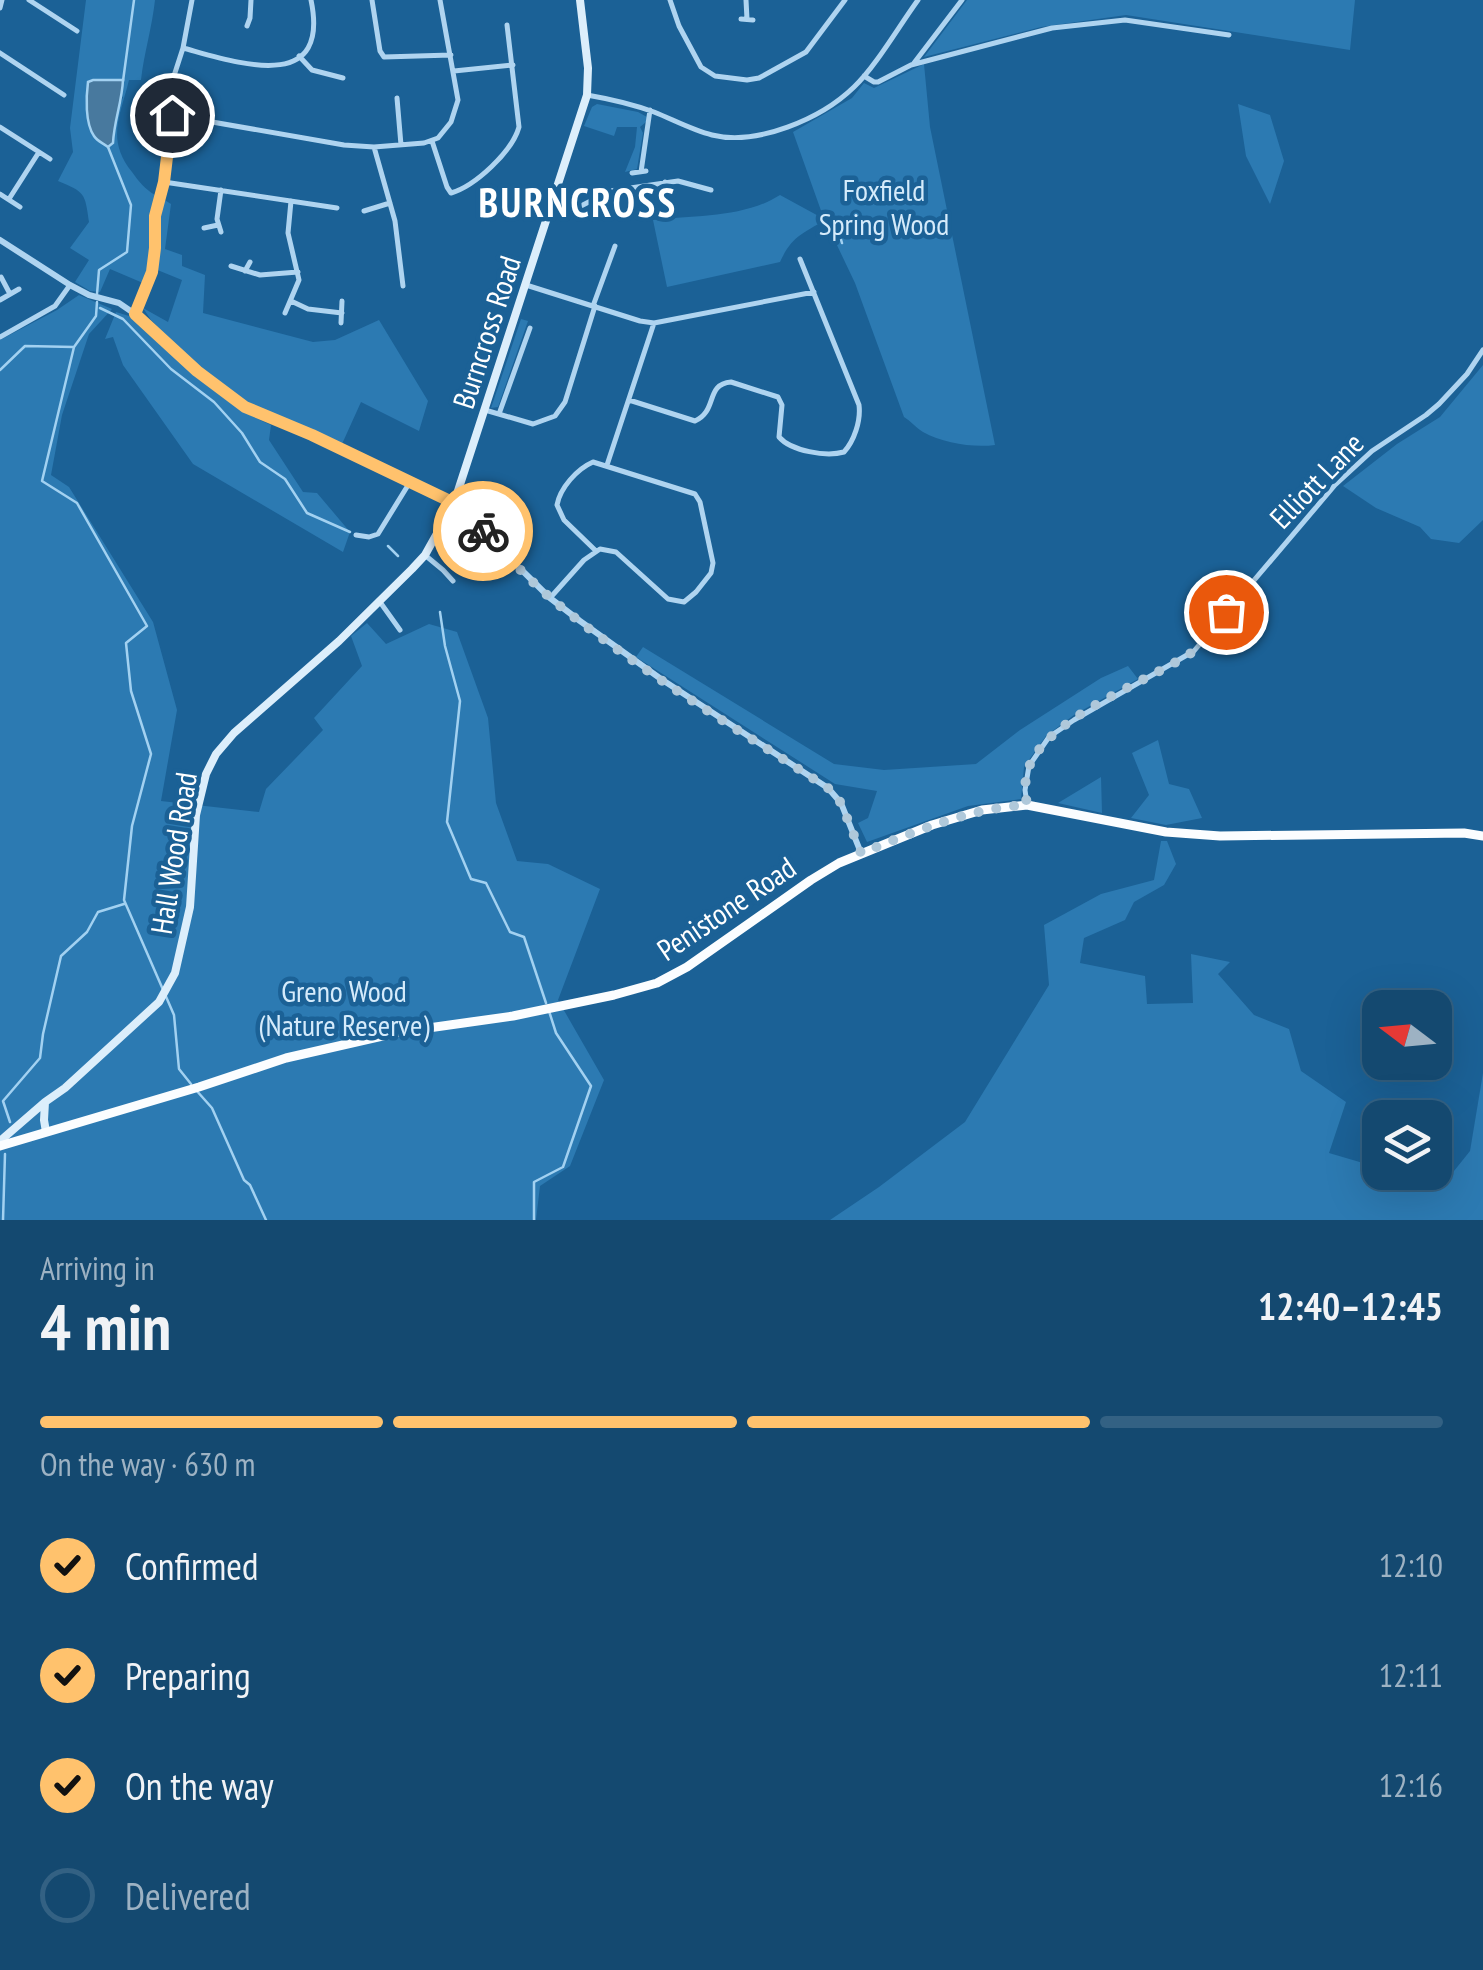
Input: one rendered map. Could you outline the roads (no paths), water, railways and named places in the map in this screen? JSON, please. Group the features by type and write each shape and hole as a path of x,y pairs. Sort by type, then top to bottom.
{"highway":[{"name":"Penistone Road","path":"0,1143 286,1058 400,1032 513,1016 657,982 687,968 811,880 861,853 982,810 1027,805 1176,834 1464,832 1483,836"}],"main road":[{"name":"Burncross Road","path":"454,503 587,95 580,0"},
{"name":"Hall Wood Road","path":"0,1143 159,1002 175,973 190,907 196,814 206,774 216,754 234,733 380,602 425,555 454,503"},
{"path":"45,1102 46,1132"}],"street":[{"path":"0,8 2,0"},
{"path":"29,0 74,29 75,21"},
{"path":"41,8 46,0"},
{"path":"135,314 152,272 155,216 164,182 172,115 172,82 192,0"},
{"path":"251,0 252,21"},
{"path":"182,48 270,67 282,65 310,45 315,31 311,0"},
{"path":"372,0 384,57 451,55"},
{"path":"172,115 344,145 374,148 432,141 448,128 457,108 440,0"},
{"path":"670,0 701,68 715,76 747,80 759,78 806,52 843,1"},
{"path":"746,0 747,19"},
{"path":"587,95 650,110 725,138 747,139 780,130 844,96 864,76 918,0"},
{"path":"912,65 962,0"},
{"path":"864,76 878,82 912,65 1037,31 1125,20 1228,34"},
{"path":"432,141 451,193 479,180 518,132 508,25"},
{"path":"0,53 61,91"},
{"path":"299,56 312,70 343,78"},
{"path":"454,71 513,66"},
{"path":"397,98 394,111 401,145"},
{"path":"632,173 644,171 650,110"},
{"path":"0,127 50,159"},
{"path":"374,148 396,221 403,286"},
{"path":"9,200 39,152"},
{"path":"552,202 579,207 606,192 665,182 683,181 711,190"},
{"path":"164,182 338,208"},
{"path":"665,182 667,195"},
{"path":"204,228 220,228 221,190"},
{"path":"0,194 20,207"},
{"path":"285,313 298,286 287,228 292,201"},
{"path":"364,211 390,203"},
{"path":"0,240 70,285 135,314 197,371 245,407 454,503 550,598 661,678 828,788 841,803 861,853"},
{"path":"483,410 533,424 548,420 561,410 615,246"},
{"path":"629,400 695,420 708,413 717,387 730,382 778,396 782,405 778,432 786,445 828,454 848,449 859,420 859,405 800,259"},
{"path":"245,271 250,262"},
{"path":"231,266 260,275 298,272"},
{"path":"0,277 10,294"},
{"path":"0,337 55,306 70,285"},
{"path":"525,285 654,324 814,292"},
{"path":"0,300 20,289"},
{"path":"291,301 308,309 342,313"},
{"path":"341,322 342,301"},
{"path":"607,465 654,324"},
{"path":"499,414 530,328"},
{"name":"Elliott Lane","path":"1027,805 1029,766 1049,737 1194,652 1335,485 1372,450 1439,404 1483,350"},
{"path":"550,598 595,550 605,548 616,552 668,599 679,602 696,592 713,568 700,502 694,494 593,462 585,466 557,500 564,520 595,550"},
{"path":"356,536 378,534 410,482"},
{"path":"425,555 453,581"},
{"path":"380,602 400,630"}],"waterway":[{"path":"123,81 134,0"},
{"path":"97,294 99,270 127,252 131,205 108,147"},
{"path":"836,222 842,243"},
{"path":"97,302 96,316 74,347 42,481 77,503 147,626 126,643 131,691 151,754 132,826 124,900 174,1015 179,1069 191,1084"},
{"path":"100,308 123,319 171,369 214,402 242,433 260,462 285,479 307,513 350,532"},
{"path":"0,370 25,346 74,347"},
{"path":"388,546 398,556"},
{"path":"440,612 460,701 447,822 471,879 486,883 510,932 524,937 546,1003"},
{"path":"10,1122 3,1101 40,1058 61,956 87,932 98,912 124,904"},
{"path":"534,1220 534,1182 563,1167 591,1086 556,1033 549,1011"},
{"path":"196,1090 212,1108 266,1220"},
{"path":"3,1220 5,1154"}],"district":[{"name":"BURNCROSS","path":"578,202"}],"park label":[{"name":"Foxfield Spring Wood","path":"884,206"},
{"name":"Greno Wood (Nature Reserve)","path":"344,1007"}]}
